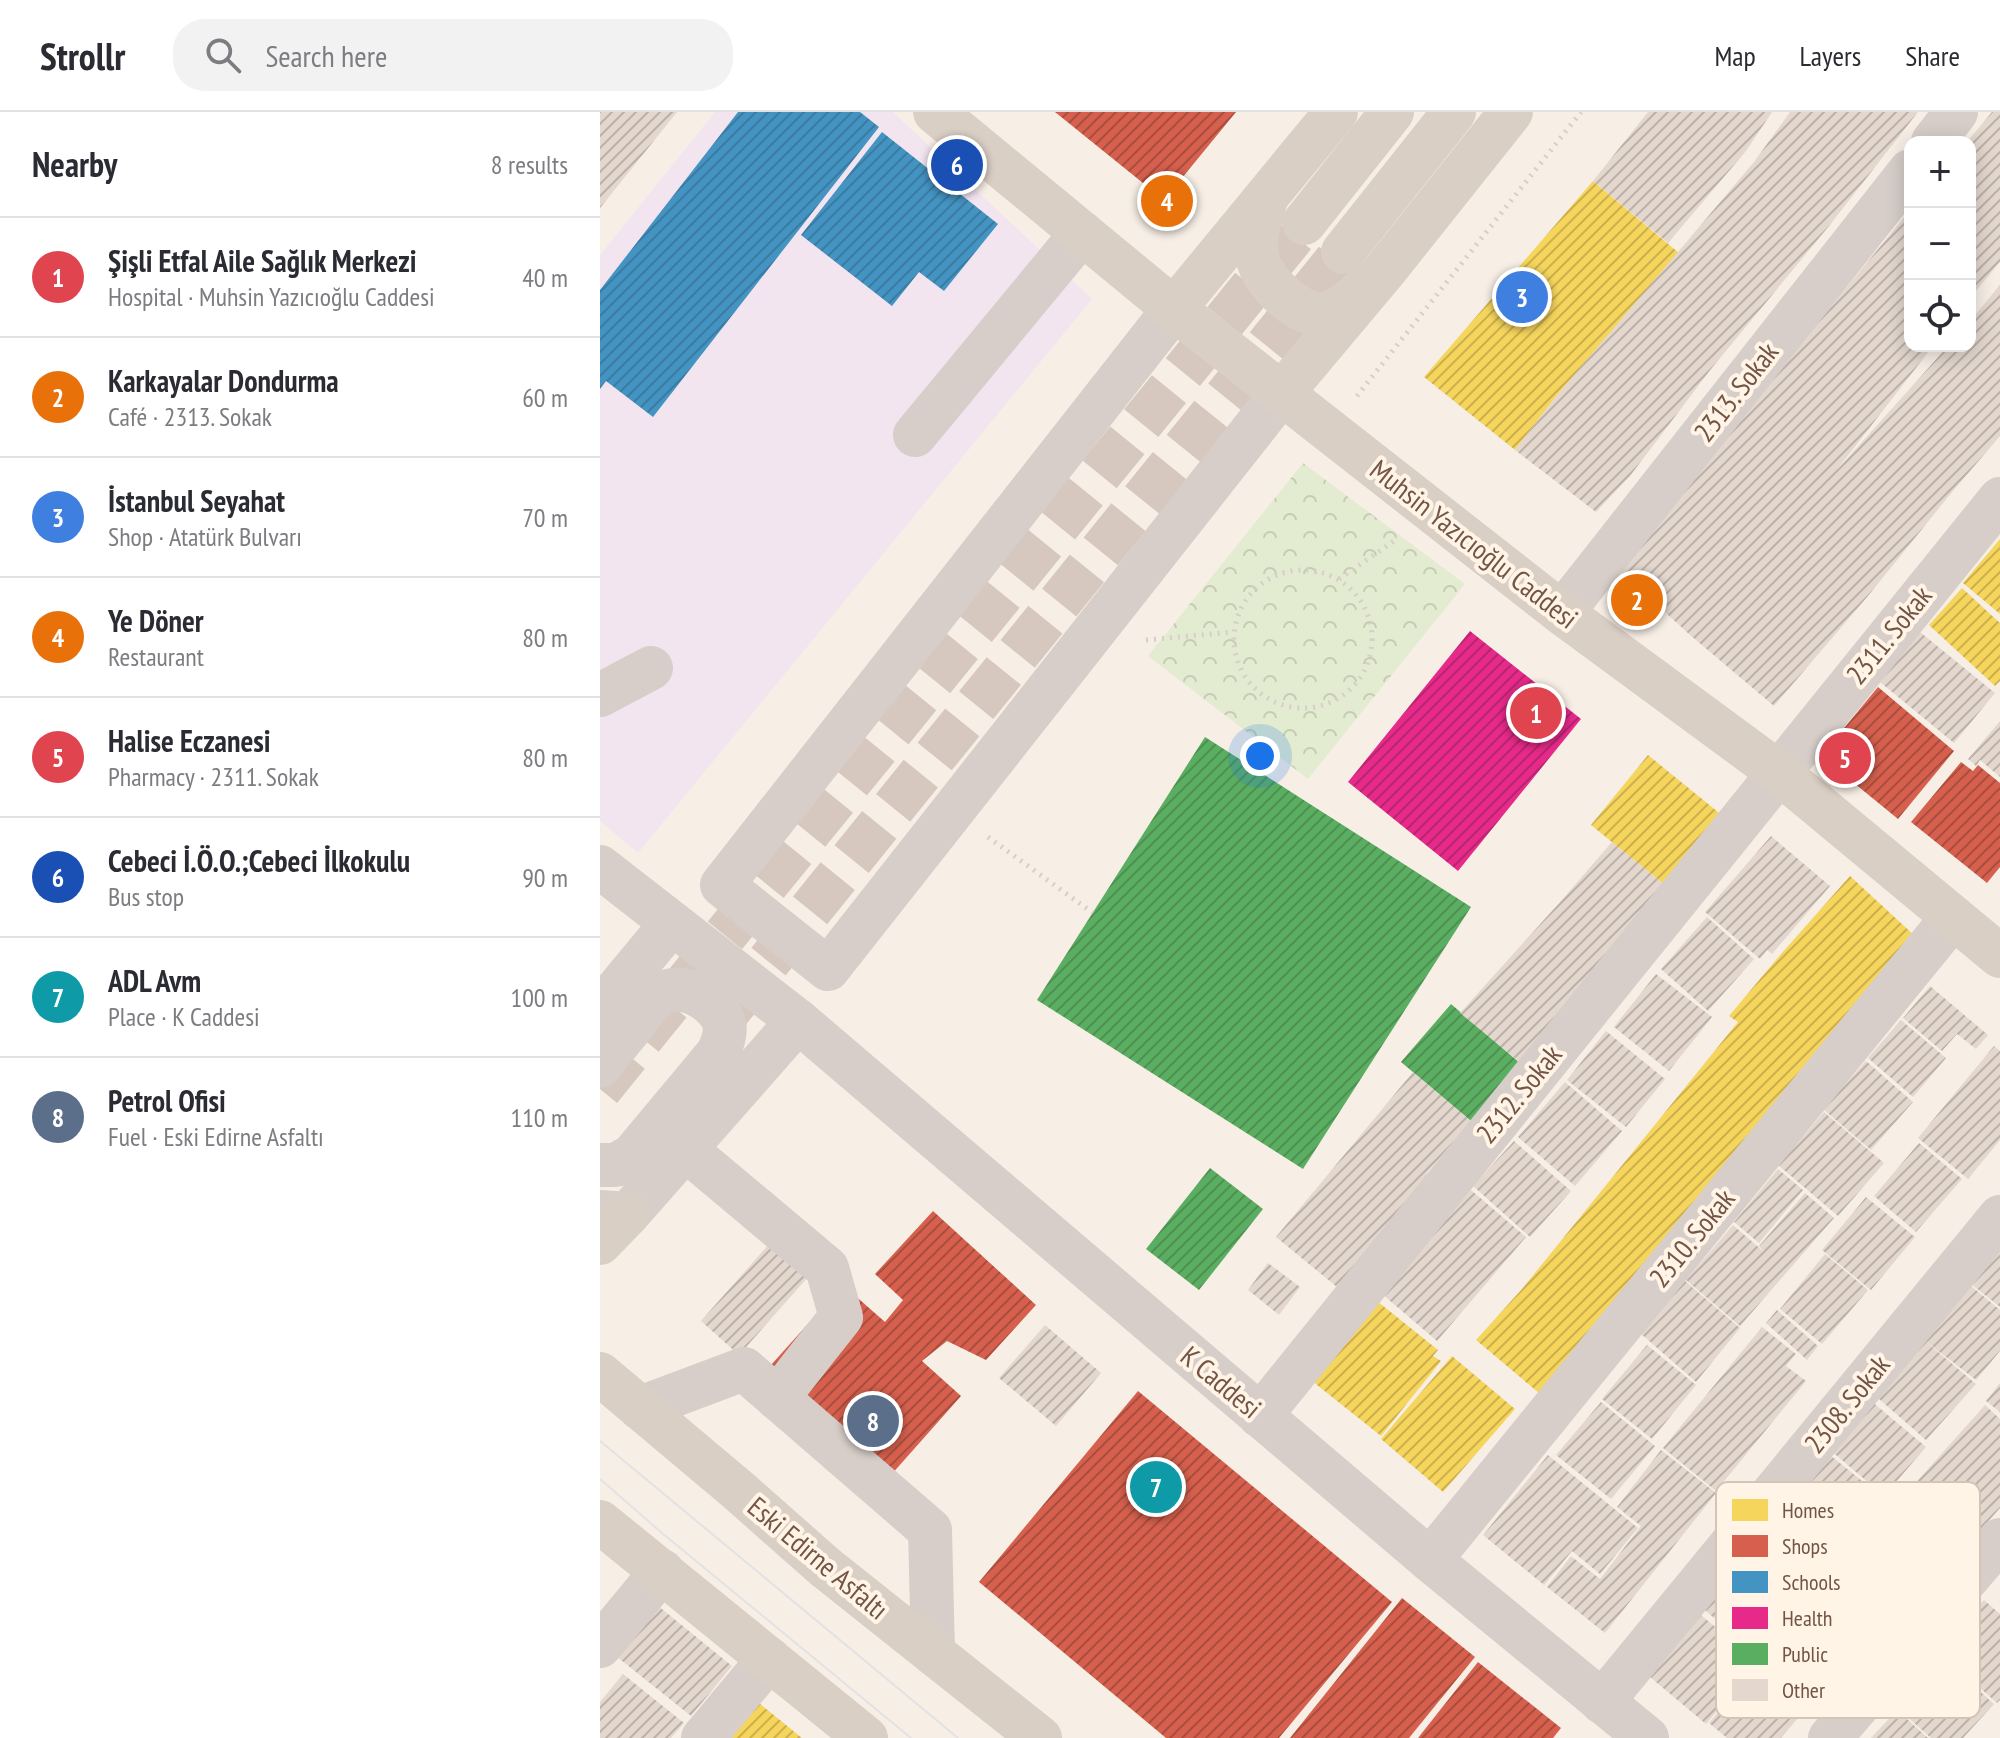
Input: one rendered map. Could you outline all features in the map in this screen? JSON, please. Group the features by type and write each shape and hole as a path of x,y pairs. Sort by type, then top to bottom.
{"main road":[{"name":"Muhsin Yazıcıoğlu Caddesi","path":"935,112 1281,394 1562,613 1778,772 1985,935"},
{"path":"1174,309 1336,112"},
{"path":"1304,223 1392,112"},
{"path":"1343,252 1454,112"},
{"path":"1281,394 1511,112"},
{"path":"1267,197 1257,228 1258,261 1270,283 1303,310 1321,314 1343,307 1386,269"},
{"name":"Eski Edirne Asfaltı","path":"600,1374 825,1567 1040,1738"},
{"path":"600,1522 866,1738"}],"street":[{"path":"1938,136 1956,112"},
{"name":"2313. Sokak","path":"1562,613 1904,179"},
{"path":"915,435 1082,233"},
{"path":"1174,309 722,885 828,969 1281,394"},
{"name":"2311. Sokak","path":"1778,772 2000,499"},
{"path":"600,695 651,668"},
{"name":"2312. Sokak","path":"1260,1416 1778,772"},
{"name":"K Caddesi","path":"600,867 798,1021 1430,1560 1647,1738"},
{"path":"600,1010 672,923"},
{"name":"2310. Sokak","path":"1430,1560 1985,935"},
{"path":"600,1066 656,997 674,989 693,991 708,1001 718,1010 725,1024 725,1037 718,1053 632,1156 616,1165 600,1165"},
{"path":"609,1223 685,1149 798,1021"},
{"path":"685,1149 827,1268 841,1317 777,1398"},
{"name":"2308. Sokak","path":"1783,1482 2000,1217"},
{"path":"640,1408 744,1369 930,1530 933,1653"},
{"path":"1980,1563 2000,1540"},
{"name":"2308. Sokak","path":"1602,1702 1716,1563"},
{"path":"600,1646 662,1571"},
{"path":"703,1738 769,1659"},
{"path":"1830,1738 1847,1718"}],"path":[{"path":"1351,403 1581,112"},
{"path":"1339,579 1434,513"},
{"path":"1294,570 1317,570 1339,579 1357,594 1368,613 1373,635 1370,658 1360,678 1345,695 1324,705 1302,709 1280,705 1260,695 1244,678 1235,656 1233,632 1239,610 1253,590 1272,577 1294,570"},
{"path":"1082,646 1233,632"},
{"path":"952,811 1093,913"}],"shaded area":[{"path":"715,112 893,112 1092,299 638,853 600,821 600,255"}],"green space":[{"path":"1303,463 1465,584 1308,779 1148,656"}],"building: Homes":[{"path":"1593,181 1679,253 1558,394 1515,450 1424,377"},
{"path":"2000,539 2000,614 1963,583"},
{"path":"1962,588 2000,623 2000,681 1995,686 1929,625"},
{"path":"1648,755 1734,825 1677,895 1591,825"},
{"path":"1850,876 1915,936 1539,1393 1476,1340 1522,1289 1738,1022 1729,1016"},
{"path":"1377,1301 1438,1350 1433,1356 1441,1361 1381,1436 1312,1381"},
{"path":"1452,1356 1515,1409 1443,1492 1381,1439"},
{"path":"759,1703 802,1738 731,1738"}],"building: Shops":[{"path":"1055,112 1236,112 1164,200"},
{"path":"1878,687 1954,751 1898,819 1821,756"},
{"path":"1961,762 1973,771 1978,765 2000,783 2000,867 1987,883 1911,822"},
{"path":"933,1211 1036,1305 986,1360 947,1341 922,1361 961,1396 883,1484 762,1375 843,1285 885,1322 903,1300 875,1274"},
{"path":"1138,1391 1392,1602 1279,1738 1166,1738 979,1582"},
{"path":"1402,1598 1475,1657 1409,1738 1290,1738"},
{"path":"1478,1662 1561,1728 1553,1738 1418,1738"}],"building: Schools":[{"path":"738,112 860,112 879,127 653,417 606,381 600,389 600,290"},
{"path":"882,132 998,224 944,291 919,272 892,306 801,235"}],"building: Health":[{"path":"1470,631 1581,719 1458,871 1348,782"}],"building: Public":[{"path":"1205,737 1471,907 1303,1169 1037,1000"},
{"path":"1451,1004 1521,1064 1471,1121 1401,1062"},
{"path":"1210,1168 1263,1209 1199,1290 1146,1249"}],"building: Other":[{"path":"600,112 677,112 600,208"},
{"path":"1648,112 1772,112 1746,151 1668,243 1593,181"},
{"path":"1790,112 1918,112 1711,369 1630,476 1596,512 1515,450 1558,394 1754,162"},
{"path":"1992,112 2000,112 2000,262 1976,291 1976,136 1972,136"},
{"path":"1904,217 1904,352 1928,352 1836,471 1943,352 1976,352 1976,314 2000,285 2000,436 1774,706 1610,562 1747,409"},
{"path":"1920,632 1995,693 1954,743 1880,682"},
{"path":"2000,721 2000,777 1980,760 1976,766 1968,759"},
{"path":"1771,836 1830,886 1772,954 1767,950 1760,959 1705,912"},
{"path":"1612,842 1667,887 1528,1069 1460,1013"},
{"path":"1707,917 1754,959 1708,1011 1661,969"},
{"path":"1656,974 1712,1017 1669,1071 1614,1027"},
{"path":"1930,986 1988,1035 1976,1049 1957,1034 1942,1051 1903,1018"},
{"path":"1901,1020 1946,1058 1913,1097 1868,1058"},
{"path":"1606,1031 1665,1079 1626,1127 1567,1080"},
{"path":"1994,1046 2000,1051 2000,1140 1968,1179 1918,1138"},
{"path":"1866,1061 1913,1102 1871,1150 1823,1109"},
{"path":"1413,1072 1471,1121 1426,1174 1433,1179 1343,1292 1276,1237"},
{"path":"1565,1082 1622,1131 1575,1186 1518,1137"},
{"path":"1824,1112 1884,1163 1838,1216 1778,1165"},
{"path":"1514,1141 1571,1191 1530,1237 1473,1186"},
{"path":"1919,1143 1962,1179 1916,1232 1874,1196"},
{"path":"1778,1169 1803,1190 1759,1243 1734,1222"},
{"path":"1471,1190 1526,1237 1437,1341 1382,1294"},
{"path":"1805,1193 1834,1218 1740,1326 1686,1280 1733,1225 1764,1252 1759,1246"},
{"path":"1866,1197 1915,1237 1871,1290 1822,1250"},
{"path":"778,1234 816,1268 739,1355 701,1321"},
{"path":"2000,1237 2000,1307 1966,1280"},
{"path":"1825,1254 1868,1290 1822,1344 1780,1309"},
{"path":"1268,1263 1300,1287 1279,1315 1248,1290"},
{"path":"1964,1280 2000,1310 2000,1351 1976,1380 1924,1340 1976,1384 1926,1440 1871,1392"},
{"path":"1685,1281 1740,1328 1696,1382 1640,1333"},
{"path":"1777,1310 1818,1346 1807,1360 1766,1323"},
{"path":"1045,1325 1101,1373 1056,1426 999,1378"},
{"path":"1762,1327 1796,1354 1786,1366 1806,1381 1723,1482 1716,1482 1716,1491 1663,1448"},
{"path":"1647,1345 1696,1385 1652,1439 1602,1399"},
{"path":"2000,1383 2000,1412 1986,1401"},
{"path":"1870,1400 1926,1447 1896,1482 1868,1482 1829,1449"},
{"path":"1601,1402 1655,1446 1611,1499 1556,1455"},
{"path":"1985,1405 2000,1419 2000,1508 1980,1531 1980,1482 1916,1482"},
{"path":"1661,1450 1716,1493 1605,1633 1547,1587 1571,1556 1600,1579 1641,1526 1617,1507"},
{"path":"1825,1451 1863,1482 1799,1482"},
{"path":"1548,1455 1638,1528 1600,1574 1572,1551 1544,1585 1483,1535"},
{"path":"1716,1586 1716,1620 1699,1605"},
{"path":"1984,1600 2000,1614 2000,1700 1997,1703 1980,1688 1980,1604"},
{"path":"657,1605 732,1666 691,1716 616,1656"},
{"path":"1696,1611 1716,1627 1716,1712 1706,1724 1644,1672"},
{"path":"623,1674 684,1723 671,1738 600,1738 600,1702"},
{"path":"1980,1691 1994,1704 1963,1738 1931,1738 1908,1718 1980,1718"},
{"path":"1716,1715 1716,1718 1798,1718 1781,1738 1727,1738 1709,1723"},
{"path":"1890,1718 1906,1718 1928,1738 1871,1738"}],"tunnel":[{"path":"600,1089 1304,223"},
{"path":"727,1013 1343,252"}],"tram line":[{"path":"600,1441 958,1738"},
{"path":"600,1479 911,1738"}],"place":[{"name":"Cebeci İ.Ö.O.;Cebeci İlkokulu","path":"957,165"},
{"name":"Ye Döner","path":"1167,201"},
{"name":"İstanbul Seyahat","path":"1522,297"},
{"name":"Karkayalar Dondurma","path":"1637,600"},
{"name":"Şişli Etfal Aile Sağlık Merkezi","path":"1536,713"},
{"name":"Halise Eczanesi","path":"1845,758"},
{"name":"Petrol Ofisi","path":"873,1421"},
{"name":"ADL Avm","path":"1156,1487"}]}
